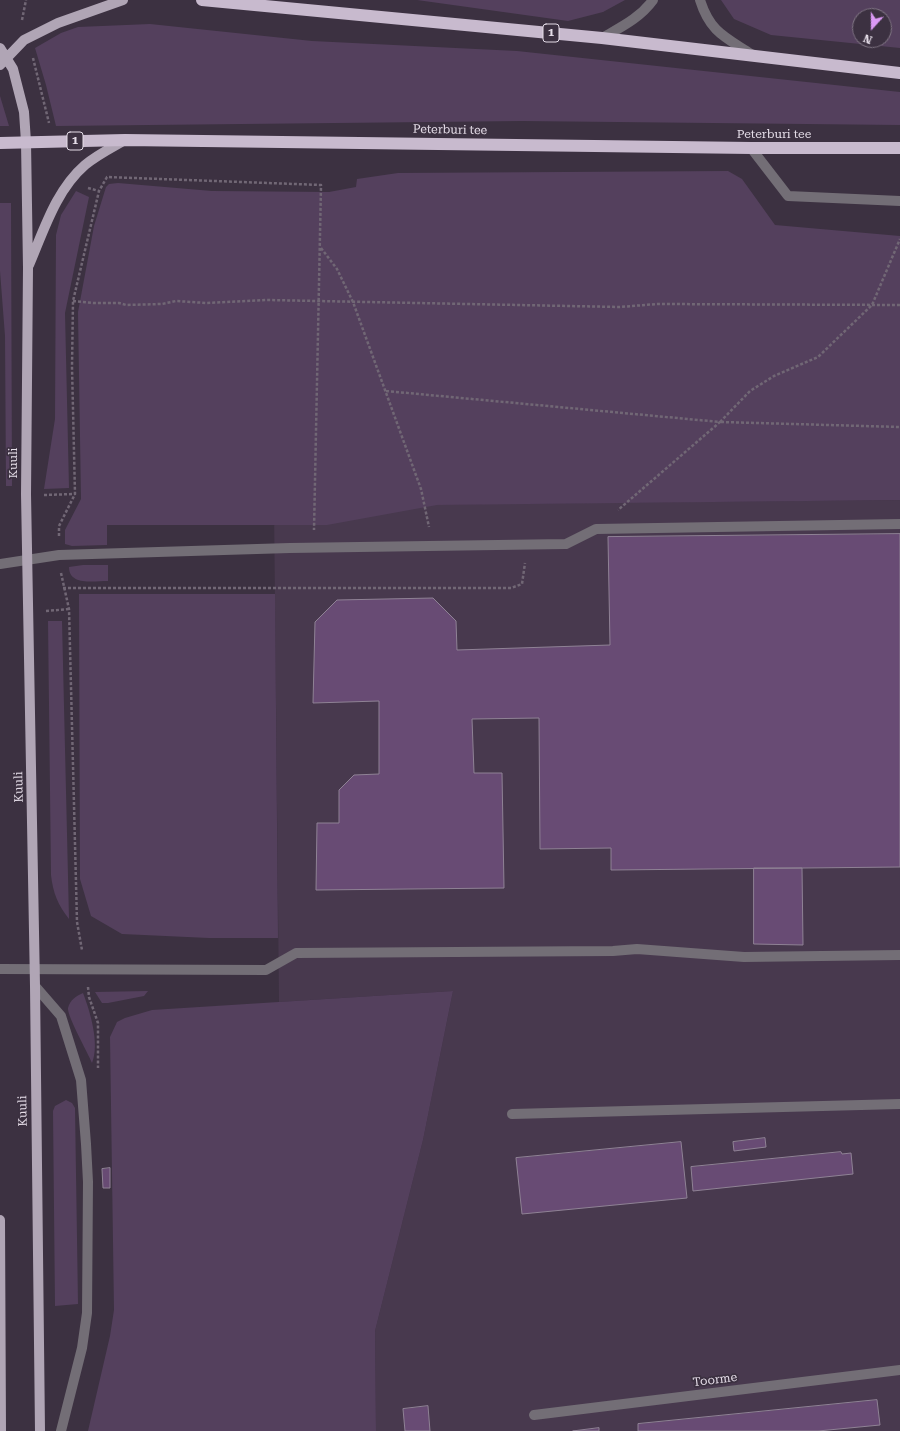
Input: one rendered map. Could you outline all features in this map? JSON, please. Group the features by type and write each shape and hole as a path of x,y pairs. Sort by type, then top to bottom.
{"highway":[{"name":"1","path":"202,0 602,38 751,54 900,73"},
{"name":"Peterburi tee","path":"0,143 125,140 751,148 900,148"}],"main road":[{"path":"3,62 24,40 58,23 123,0"},
{"name":"Kuuli","path":"0,48 3,62 12,69 24,112 26,142 28,268 26,494 35,986 40,1431"},
{"path":"28,268 56,202 72,178 85,165 125,140"},
{"path":"0,1220 1,1431"}],"street":[{"path":"602,38 646,11 653,0"},
{"path":"700,0 706,17 715,30 751,54"},
{"path":"751,148 788,196 900,201"},
{"path":"0,564 59,555 313,548 566,544 596,529 900,524"},
{"path":"0,969 266,970 296,953 605,951 637,949 744,957 900,955"},
{"path":"35,986 61,1016 81,1080 86,1144 88,1182 87,1313 82,1348 61,1431"},
{"path":"512,1114 900,1104"},
{"name":"Toorme","path":"534,1415 900,1370"}],"path":[{"path":"26,0 20,31 35,65 53,142"},
{"path":"98,1070 98,1023 89,997 86,970 77,922 69,609 63,588 59,555 59,526 75,494 72,367 73,301 99,191 107,177 321,185 313,548"},
{"path":"72,178 81,186 99,191"},
{"path":"596,529 720,422 750,391 774,376 818,357 872,305 900,239"},
{"path":"320,248 337,269 353,302 386,391 421,489 428,524 430,546"},
{"path":"73,301 119,303 126,305 162,304 176,301 206,304 267,300 620,307 658,304 811,303 900,305"},
{"path":"386,391 720,422 900,427"},
{"path":"43,495 75,494"},
{"path":"63,588 511,588 522,584 528,545"},
{"path":"43,612 69,609"}],"shaded area":[{"path":"417,0 625,0 603,12 568,21"},
{"path":"721,0 900,0 900,48 892,47 892,8 852,8 852,43 771,35 734,19"},
{"path":"150,24 312,41 517,51 900,92 900,125 522,121 56,126 35,48 61,33 78,27"},
{"path":"0,96 9,126 0,126"},
{"path":"728,171 742,179 775,225 900,236 900,500 437,505 327,525 107,525 107,545 72,546 65,544 65,530 81,499 78,312 94,226 106,187 109,184 118,183 212,191 329,192 356,187 357,179 398,173"},
{"path":"76,191 89,197 65,313 69,488 44,489 55,419 56,235 61,215"},
{"path":"0,203 11,203 12,486 6,486 5,336 0,271"},
{"path":"900,500 900,1431 376,1431 375,1331 423,1140 453,991 279,1002 274,506"},
{"path":"83,565 108,565 108,581 90,582 78,580 73,577 70,573 69,567"},
{"path":"79,594 275,594 278,938 209,938 122,934 91,916 80,879"},
{"path":"48,621 62,621 69,919 57,898 53,888 51,875"},
{"path":"148,991 144,996 108,1003 102,1003 95,992"},
{"path":"453,991 423,1140 375,1331 376,1431 88,1431 110,1336 114,1310 110,1037 117,1022 152,1010"},
{"path":"83,993 95,1037 92,1063 74,1026 68,1008 70,1003 78,995"},
{"path":"66,1100 72,1103 75,1108 78,1304 55,1306 53,1111 55,1106"}],"building":[{"path":"900,534 900,867 611,870 611,848 540,849 539,718 472,719 474,773 502,773 504,888 316,890 317,823 339,823 339,790 354,775 379,774 379,701 313,703 315,622 337,600 433,598 456,621 457,650 610,645 608,537"},
{"path":"754,868 802,868 803,945 754,944"},
{"path":"765,1138 766,1147 734,1151 733,1142"},
{"path":"681,1142 687,1198 522,1214 516,1158"},
{"path":"841,1152 842,1154 851,1153 853,1174 693,1191 691,1167"},
{"path":"110,1168 110,1188 103,1188 102,1169"},
{"path":"877,1400 880,1425 818,1431 638,1431 638,1424"},
{"path":"428,1406 430,1431 405,1431 403,1409"},
{"path":"599,1428 599,1431 573,1431"}]}
